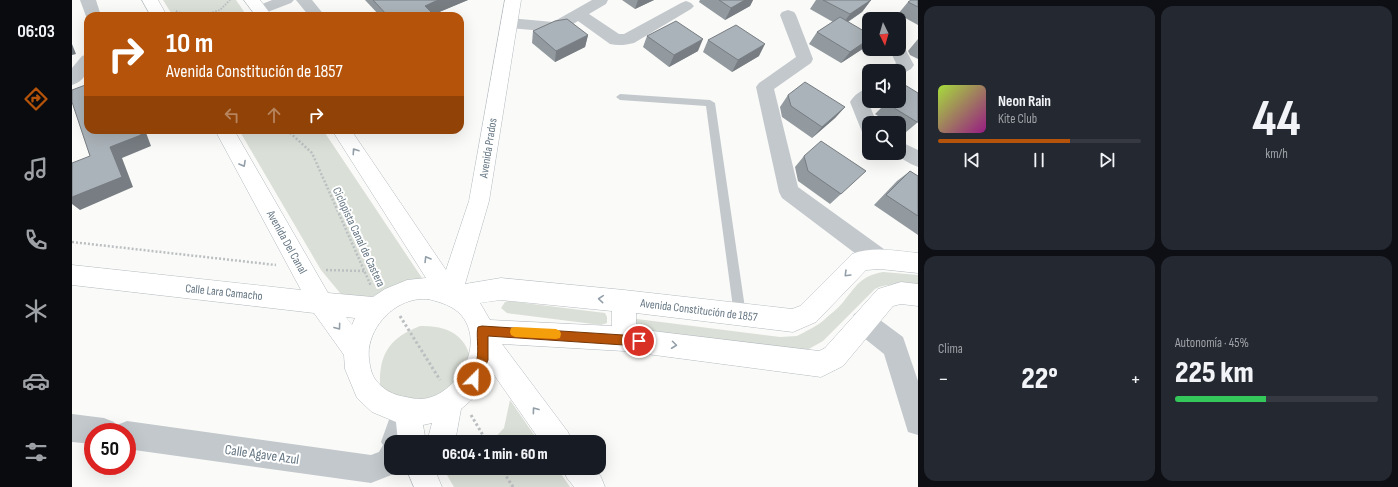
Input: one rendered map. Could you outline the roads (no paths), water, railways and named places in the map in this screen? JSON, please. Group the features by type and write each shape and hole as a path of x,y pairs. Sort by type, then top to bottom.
{"main road":[{"path":"150,0 157,12"},
{"name":"Avenida Prados","path":"451,294 479,201 514,0"},
{"name":"Avenida Del Canal","path":"226,134 321,302 356,351"},
{"path":"344,134 451,294"},
{"name":"Avenida Constitución de 1857","path":"451,294 501,289 624,301 793,321 808,314 860,261 880,259 918,263"},
{"name":"Calle Lara Camacho","path":"72,275 321,302 382,304"},
{"path":"483,336 482,360 474,379 455,400 436,410 422,413 406,413 383,405 367,391 358,372 356,351 359,335 366,322 382,304 408,291 428,288 451,294 468,306 476,317 483,336 553,435"},
{"path":"483,336 624,339 821,364 834,358 863,322 886,297 901,293 918,295"},
{"path":"624,301 624,339"},
{"path":"443,435 455,400"},
{"path":"406,413 411,435"},
{"path":"424,475 430,487"},
{"path":"430,487 433,475"},
{"path":"582,475 591,487"}],"street":[{"path":"88,0 92,12"},
{"path":"258,9 286,0"},
{"path":"304,0 314,12"},
{"path":"509,23 556,27 601,2"},
{"path":"578,14 616,40 628,39 686,6"},
{"path":"788,15 805,59 765,87 789,192 880,259"},
{"path":"72,79 84,65"},
{"path":"862,100 859,102 865,116"},
{"path":"906,152 918,159"},
{"path":"863,322 894,346 918,422"},
{"path":"398,435 406,413"},
{"path":"72,428 84,430"},
{"name":"Calle Agave Azul","path":"136,436 371,469 384,464"}],"lane":[{"path":"620,97 710,103 740,315"}]}
